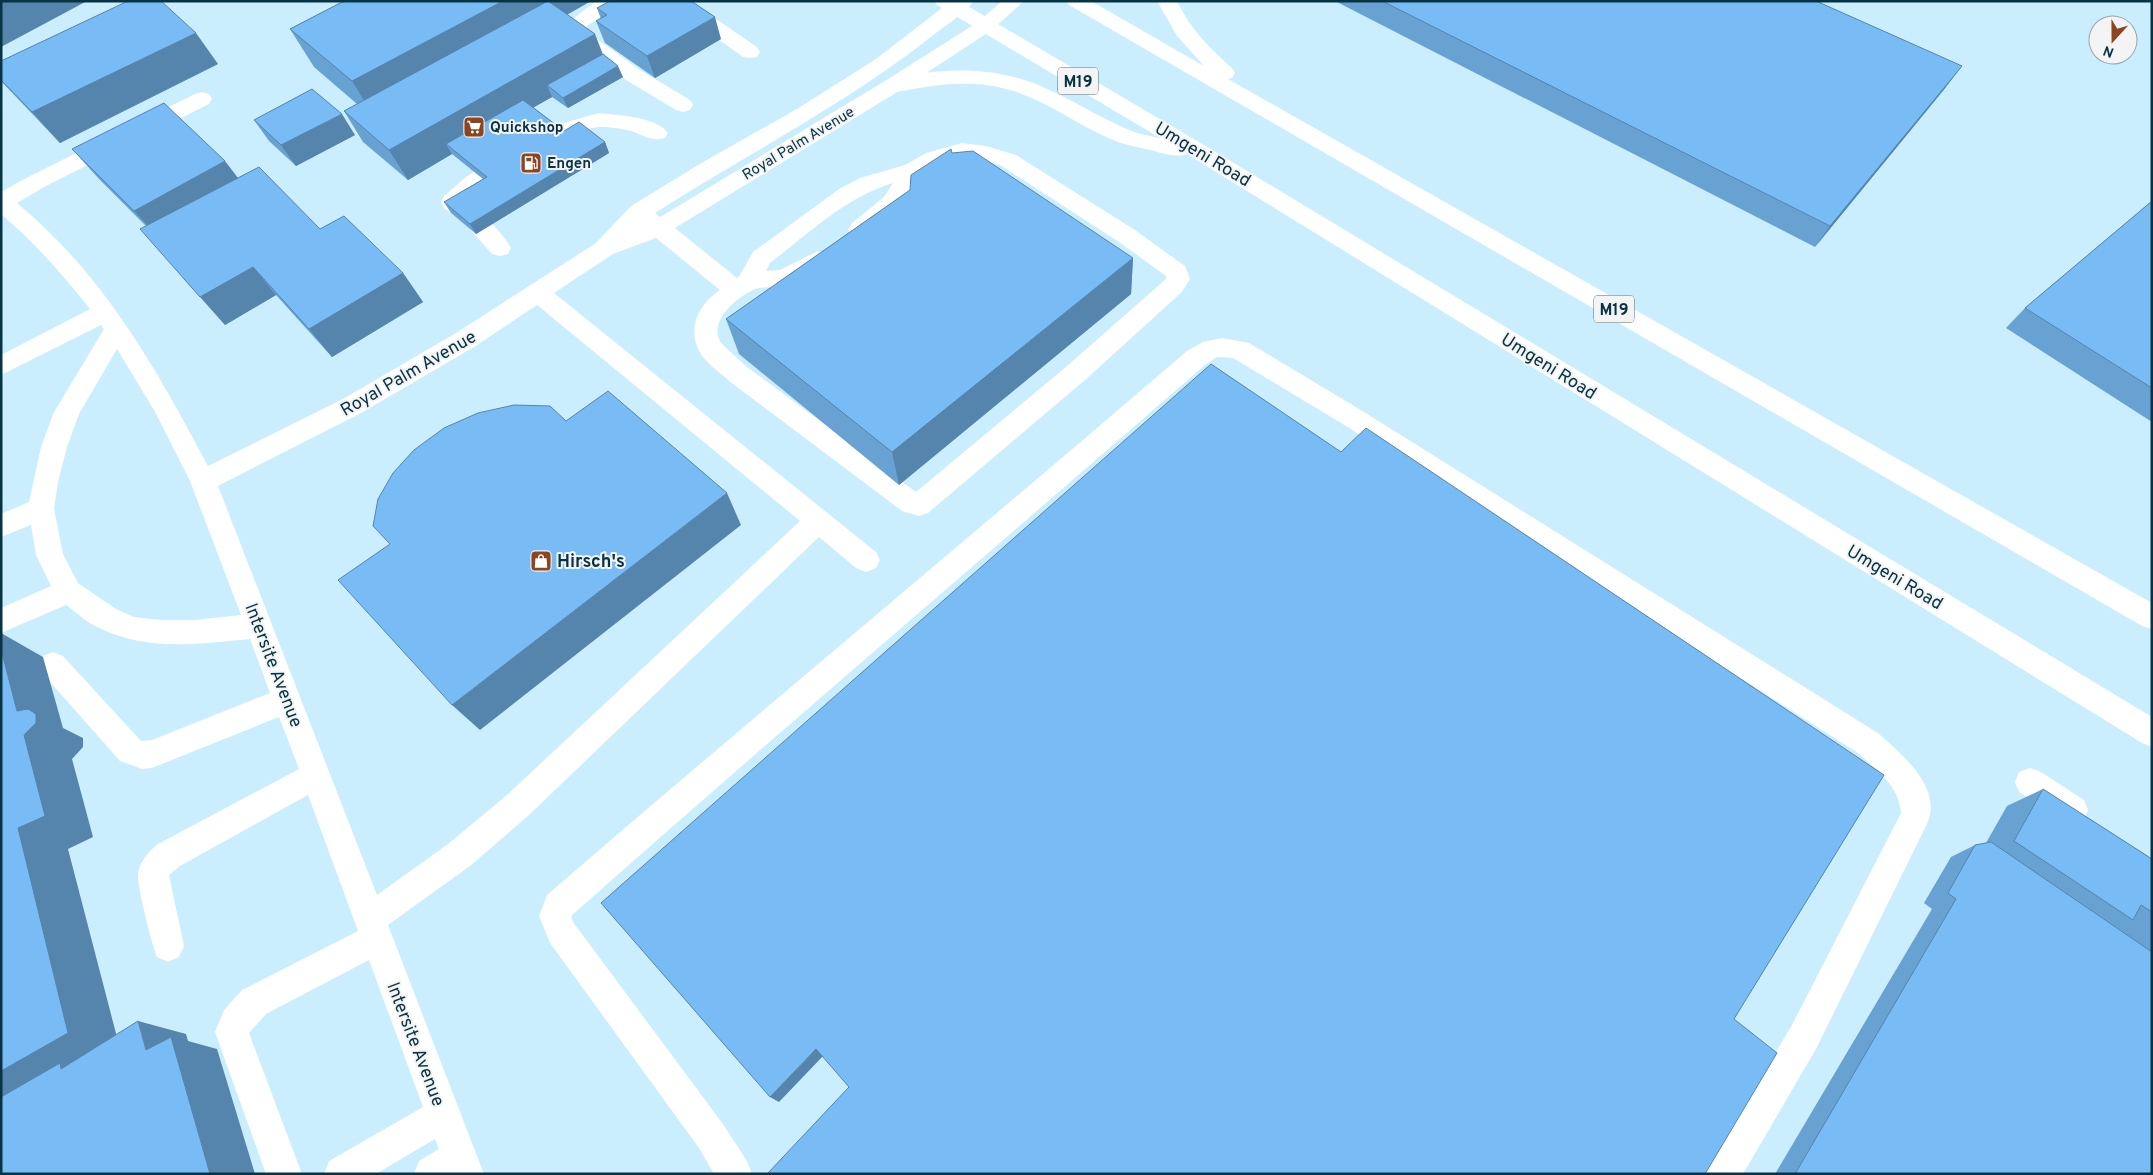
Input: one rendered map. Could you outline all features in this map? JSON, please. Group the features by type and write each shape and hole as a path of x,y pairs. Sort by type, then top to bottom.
{"main road":[{"path":"612,1 592,11 582,20 576,26 577,34 582,40 633,75 684,105"},
{"path":"670,1 692,12 750,52"},
{"name":"Royal Palm Avenue","path":"604,249 658,228 892,86 986,26 1014,1"},
{"name":"M19","path":"1076,1 2152,617"},
{"path":"1166,1 1174,19 1199,51 1272,113"},
{"name":"Royal Palm Avenue","path":"203,481 352,406 426,364 538,294 604,249 639,212 711,167 804,114 875,69 955,4"},
{"name":"Umgeni Road","path":"955,4 986,26 1201,152 2152,733"},
{"path":"892,86 943,77 972,77 1004,82 1037,92 1121,134 1160,146 1201,152"},
{"path":"7,214 36,182 202,99"},
{"path":"500,248 475,220 452,202 474,182 561,131 599,120 633,124 657,133"},
{"path":"743,286 761,258 815,216 868,183 912,170 934,158 962,150 986,153 1008,160 1126,236 1177,272 1178,279 1174,286 1076,373 919,505 911,503 738,374 712,350 706,340 706,326 710,315 719,302 743,286 784,278 868,224 892,203 912,170"},
{"path":"639,212 658,228 743,286"},
{"name":"Intersite Avenue","path":"7,214 73,271 111,320 164,406 203,481 288,700 442,1115 452,1168"},
{"path":"538,294 866,560"},
{"path":"1,366 111,320"},
{"path":"111,320 67,412 54,447 45,482 41,509 50,555 68,591 106,618 133,629 160,632 195,632 259,626"},
{"path":"734,1174 711,1136 560,932 555,916 558,906 745,743 973,551 1196,358 1213,347 1225,346 1240,350 1355,419 1868,743 1898,771 1912,789 1917,800 1916,814 1804,1037 1723,1174"},
{"path":"1,526 41,509"},
{"path":"284,1174 232,1032 236,1022 254,1002 373,929 518,805 818,520"},
{"path":"1,621 68,591"},
{"path":"53,665 130,751 142,755 152,754 288,700"},
{"path":"168,946 153,874 157,865 169,854 316,775"},
{"path":"2030,782 2095,825"},
{"path":"342,1174 442,1115"}],"building":[{"path":"128,1 161,1 196,33 32,112 1,80 1,61"},
{"path":"344,1 503,1 352,81 290,29"},
{"path":"548,1 595,34 389,150 344,111"},
{"path":"610,1 691,1 715,17 647,56 596,21 607,15 597,8"},
{"path":"1382,1 1816,1 1962,66 1830,226"},
{"path":"603,54 618,66 563,98 547,85"},
{"path":"312,89 342,114 281,145 254,120"},
{"path":"523,100 564,131 579,122 605,142 470,224 444,202 487,177 446,144"},
{"path":"164,103 225,161 134,211 72,149"},
{"path":"951,149 952,153 973,151 1133,258 892,452 726,319 910,190 911,175"},
{"path":"259,167 320,229 344,216 403,273 309,329 253,267 200,297 140,229"},
{"path":"2152,201 2152,388 2025,308"},
{"path":"1211,364 1341,452 1366,428 1884,775 1734,1019 1777,1053 1705,1174 767,1174 849,1087 816,1049 770,1097 601,903"},
{"path":"608,391 727,493 452,705 338,580 390,544 373,526 378,499 393,473 414,450 444,428 478,413 514,405 550,406 566,421"},
{"path":"1,649 17,711 28,709 36,714 36,723 24,735 45,816 18,828 68,1033 1,1071"},
{"path":"2043,789 2152,859 2152,912 2141,905 2133,920 2014,841"},
{"path":"1991,842 2152,952 2152,1174 1795,1174 1956,899 1948,893 1975,845"},
{"path":"138,1021 146,1050 171,1037 210,1174 1,1174 1,1097 60,1063 61,1069"}],"place":[{"name":"Quickshop","path":"474,127"},
{"name":"Engen","path":"531,163"},
{"name":"Hirsch's","path":"541,561"}]}
